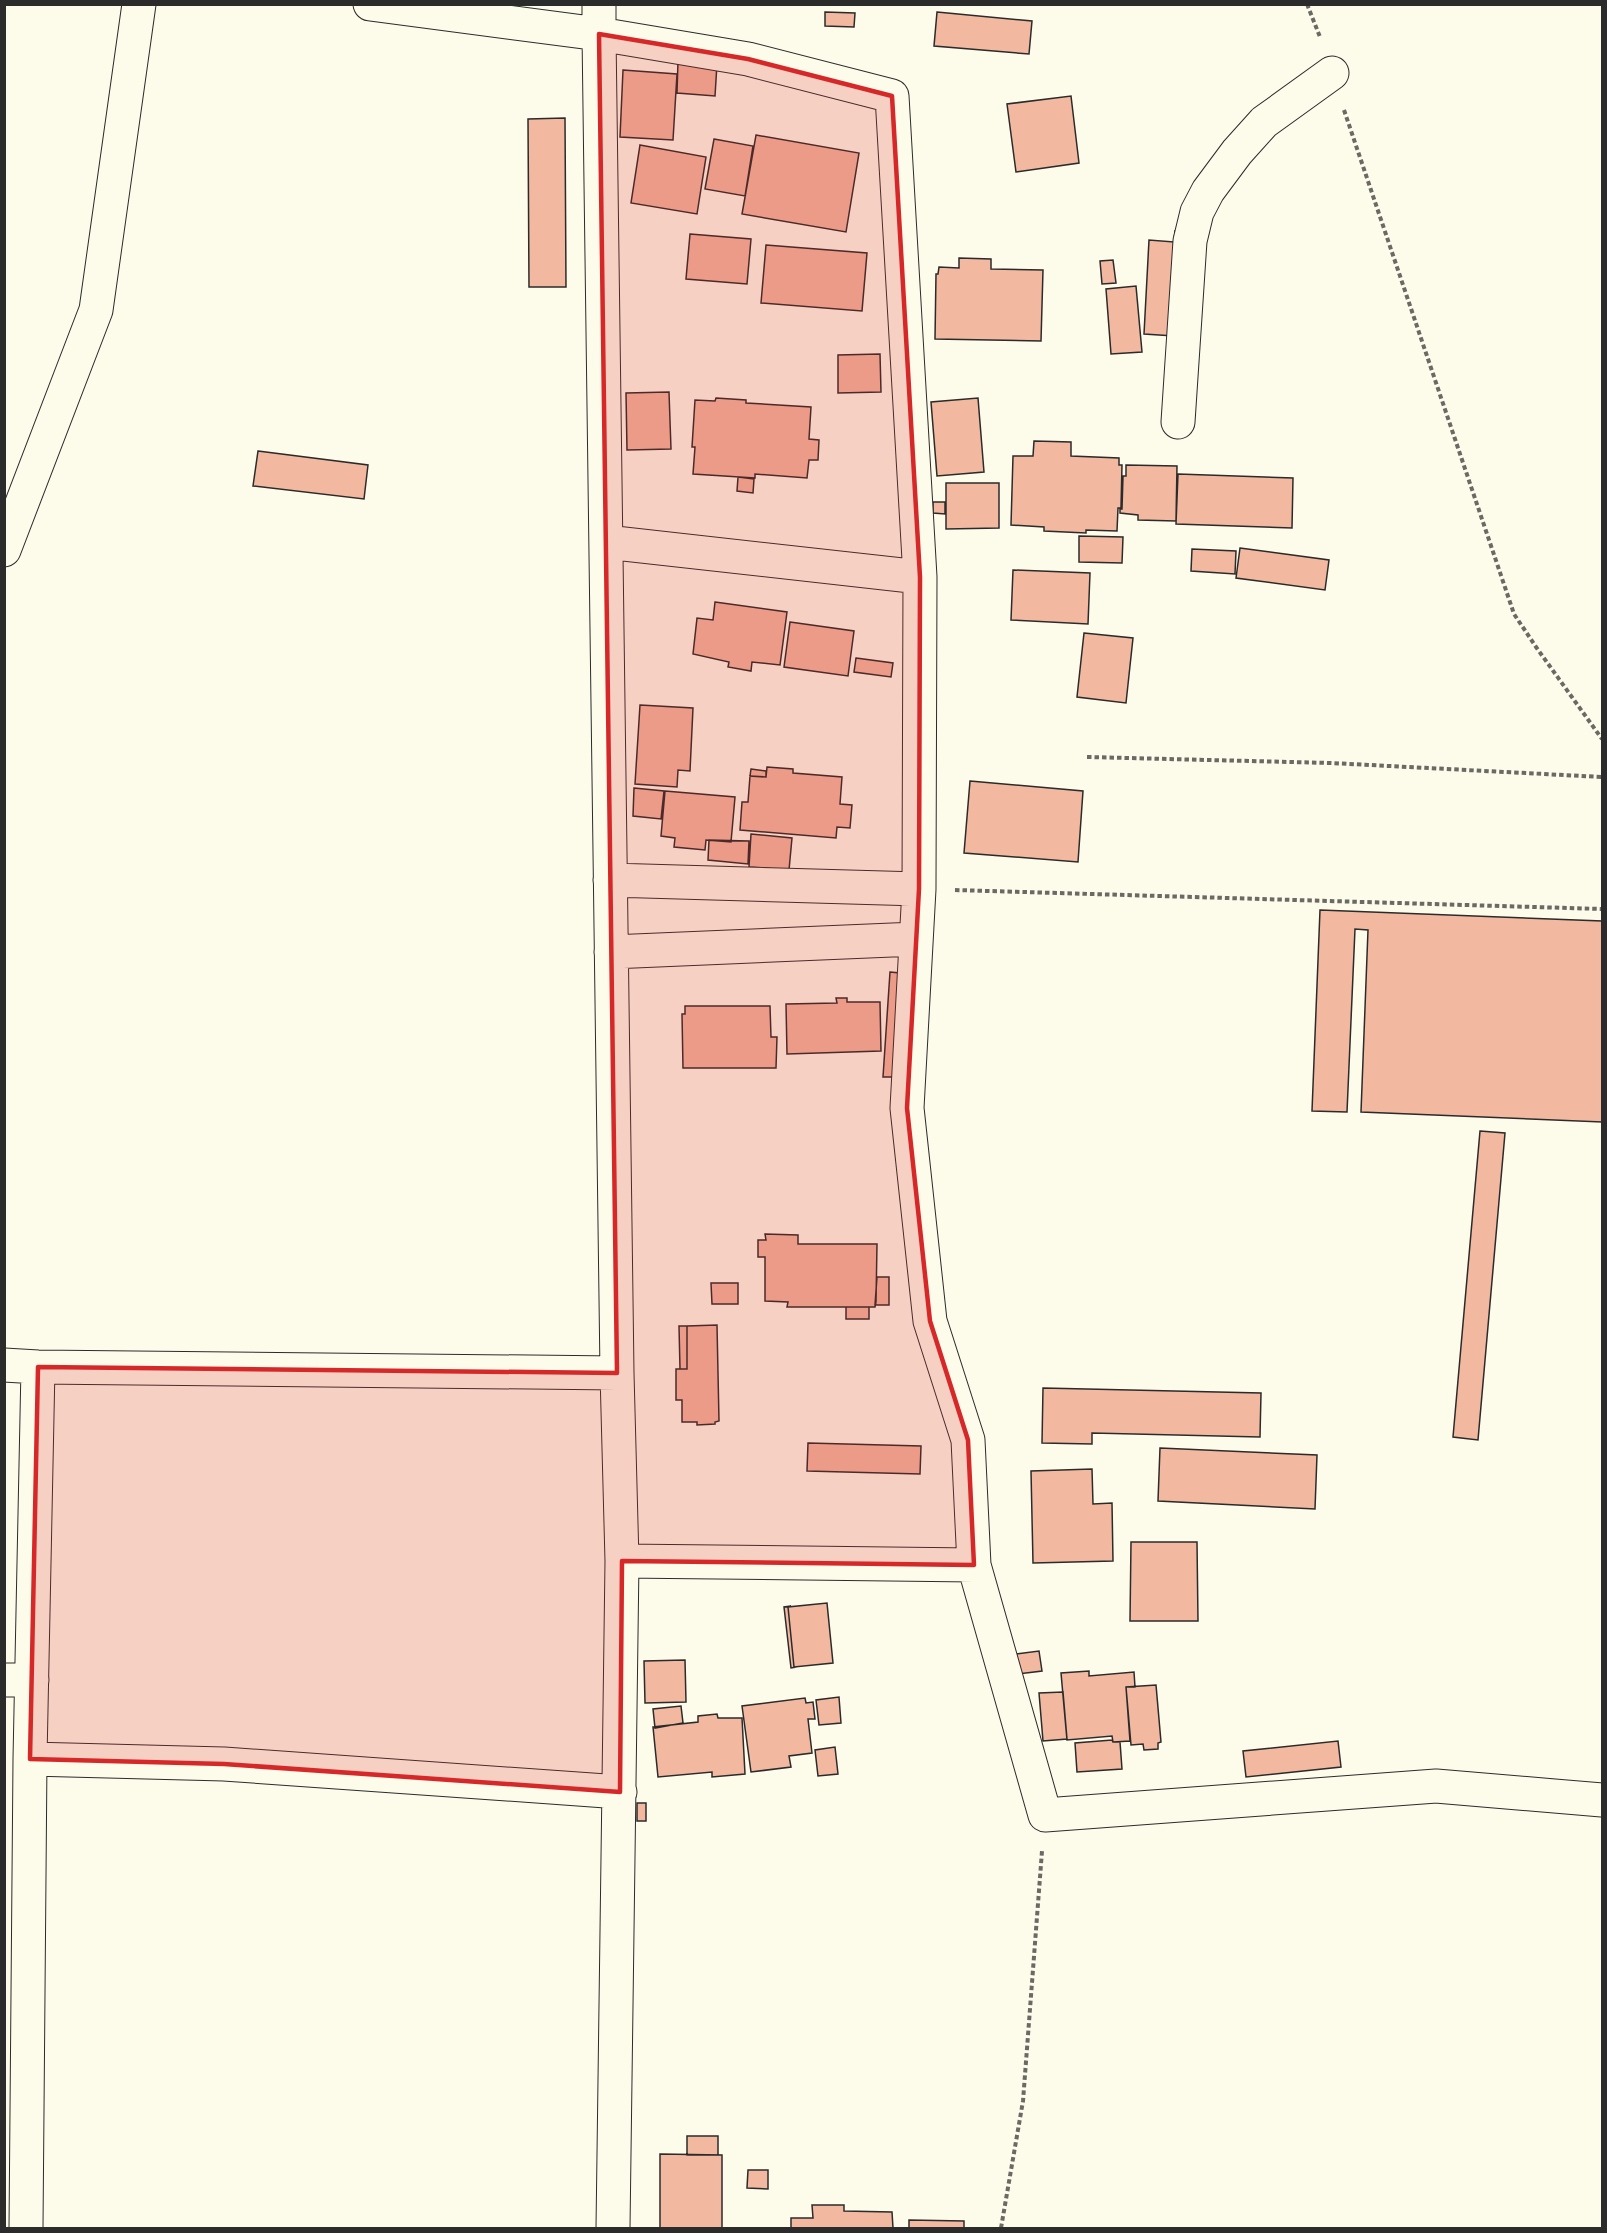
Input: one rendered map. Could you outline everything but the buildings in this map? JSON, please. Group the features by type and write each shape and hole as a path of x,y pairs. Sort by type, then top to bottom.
{"street":[{"path":"4,550 96,310 139,4"},
{"path":"370,4 599,19 892,96 920,577 919,889 907,1108 930,1321 968,1440 974,1565 1045,1815 1436,1786 1602,1800"},
{"path":"599,19 617,1373 622,1561 613,2229"},
{"path":"1178,422 1190,241 1197,212 1208,191 1237,152 1264,122 1332,73"},
{"path":"606,542 920,577"},
{"path":"610,880 919,889"},
{"path":"611,952 916,939"},
{"path":"4,1365 617,1373"},
{"path":"26,2229 30,1759 18,1680 38,1367"},
{"path":"622,1561 974,1565"},
{"path":"30,1759 225,1764 620,1792"}],"path":[{"path":"1307,4 1514,614 1602,739"},
{"path":"1087,757 1331,763 1602,777"},
{"path":"919,889 1602,909"},
{"path":"1001,2229 1023,2101 1045,1815"}],"highlighted area":[{"path":"599,34 748,59 892,96 920,577 919,889 907,1108 930,1321 968,1440 974,1565 622,1561 620,1792 224,1764 30,1759 38,1367 617,1373"}]}
